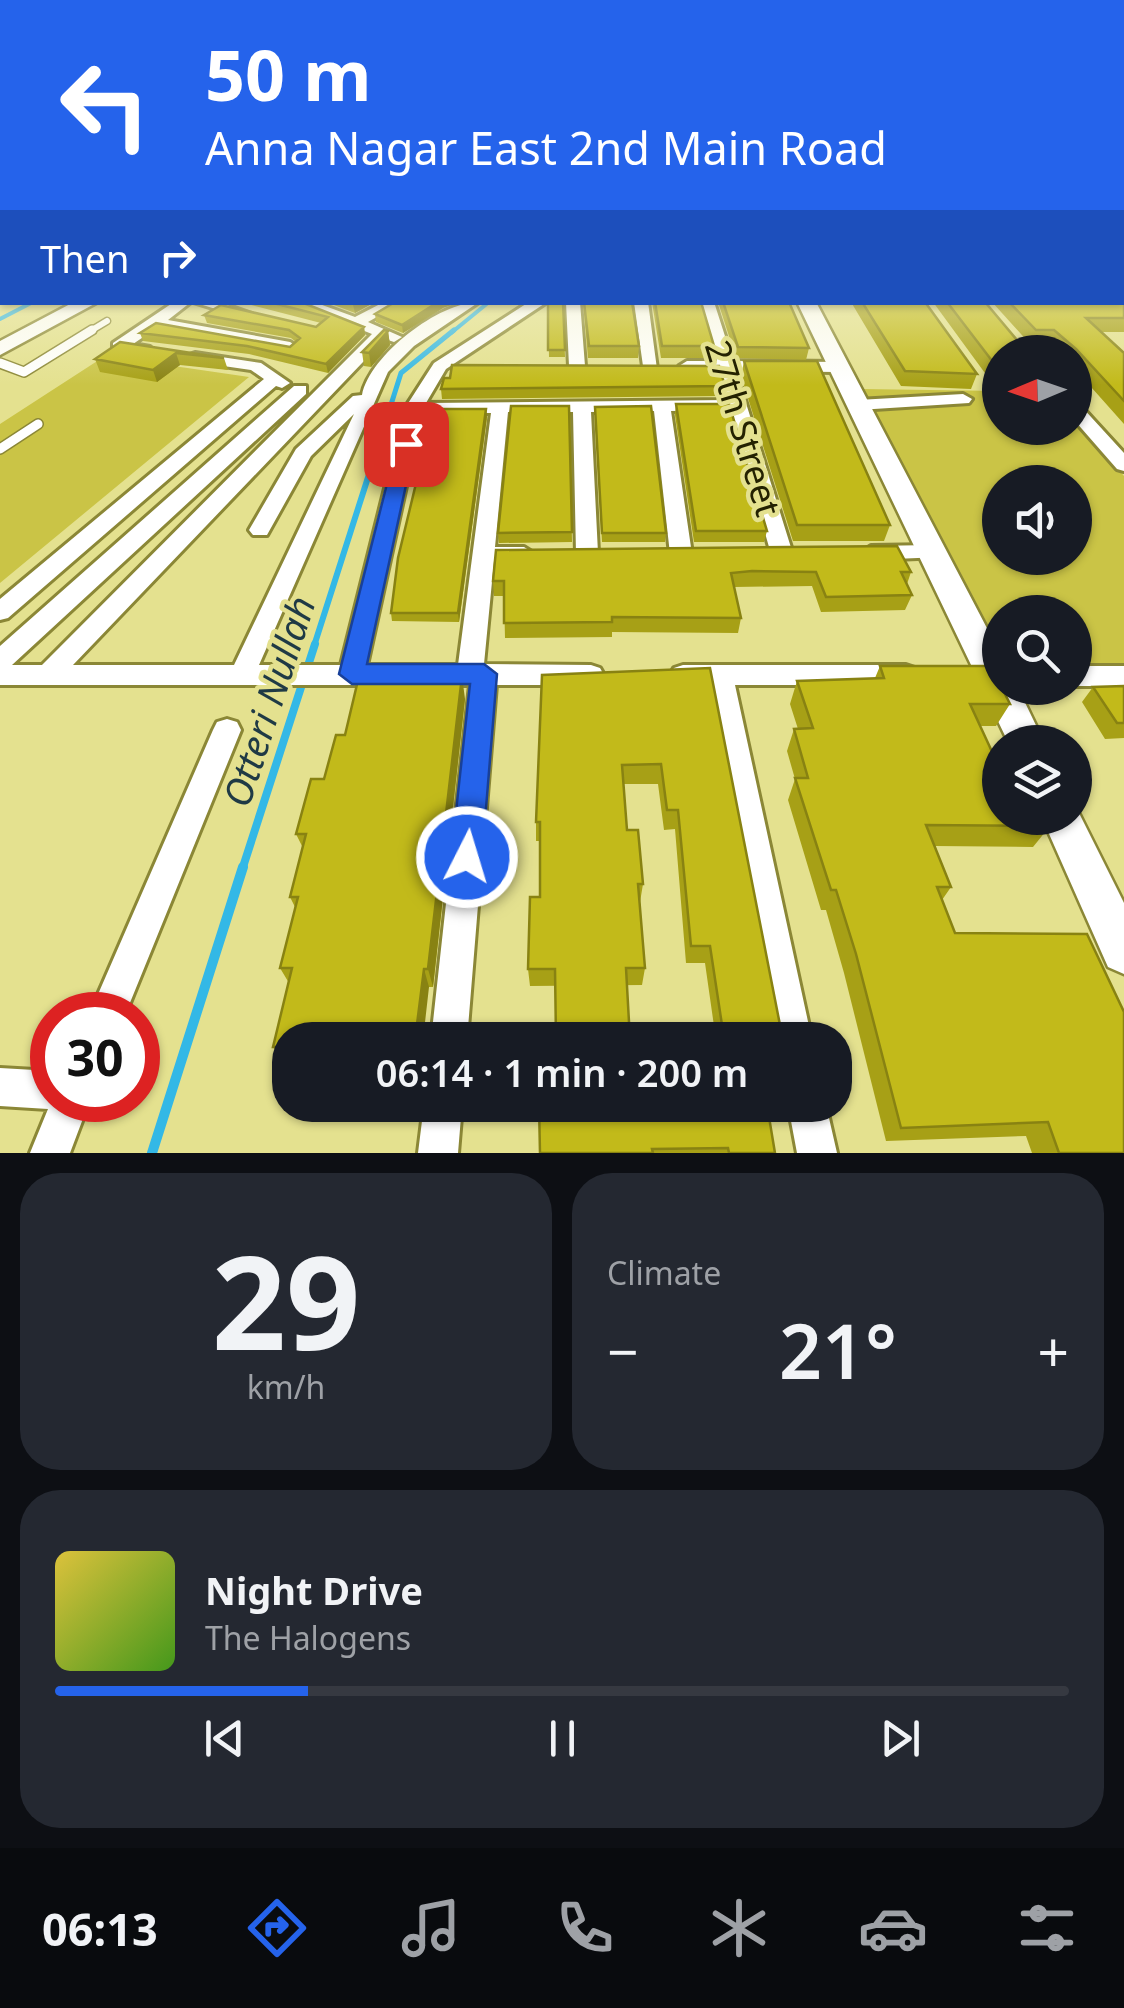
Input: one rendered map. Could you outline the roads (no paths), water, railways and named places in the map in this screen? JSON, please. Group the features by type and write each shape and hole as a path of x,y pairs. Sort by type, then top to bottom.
{"street":[{"path":"0,334 55,305"},
{"path":"0,349 82,305"},
{"path":"180,305 119,346 270,375 300,390 364,400"},
{"path":"212,305 269,319"},
{"path":"307,305 407,342"},
{"path":"355,323 390,305"},
{"path":"242,674 369,388 407,342 467,305"},
{"path":"352,674 414,408 440,366 535,305"},
{"path":"573,305 577,366"},
{"path":"641,305 651,366"},
{"name":"27th Street","path":"708,305 783,554"},
{"path":"808,305 982,648"},
{"path":"0,612 270,375 290,347 331,314"},
{"path":"156,322 290,347"},
{"path":"50,674 328,393 382,333"},
{"path":"440,366 480,366"},
{"path":"558,366 596,366"},
{"path":"633,366 839,367"},
{"path":"0,661 300,390"},
{"path":"260,530 304,453 364,400"},
{"path":"858,405 964,400"},
{"path":"414,408 736,404"},
{"path":"484,554 579,553 582,406"},
{"path":"662,406 680,554"},
{"path":"450,1022 484,554 500,407"},
{"path":"1092,429 1124,465"},
{"path":"839,553 933,552"},
{"path":"0,675 622,675"},
{"path":"661,675 946,675 982,679"},
{"path":"720,675 790,1022"},
{"path":"1092,676 1124,676"},
{"path":"116,992 227,730"},
{"path":"1070,835 1124,950"},
{"path":"0,1088 30,1089"},
{"path":"50,1153 62,1122"},
{"path":"438,1153 441,1122"},
{"path":"810,1122 816,1153"}],"lane":[{"path":"0,363 24,372 106,321"},
{"path":"0,449 38,424"}],"waterway":[{"path":"0,319 27,305"},
{"name":"Otteri Nullah","path":"451,333 485,305"},
{"name":"Otteri Nullah","path":"370,471 401,373 454,330"},
{"name":"Otteri Nullah","path":"314,646 371,468"},
{"name":"Otteri Nullah","path":"242,870 315,644"},
{"name":"Otteri Nullah","path":"152,1153 243,867"}]}
